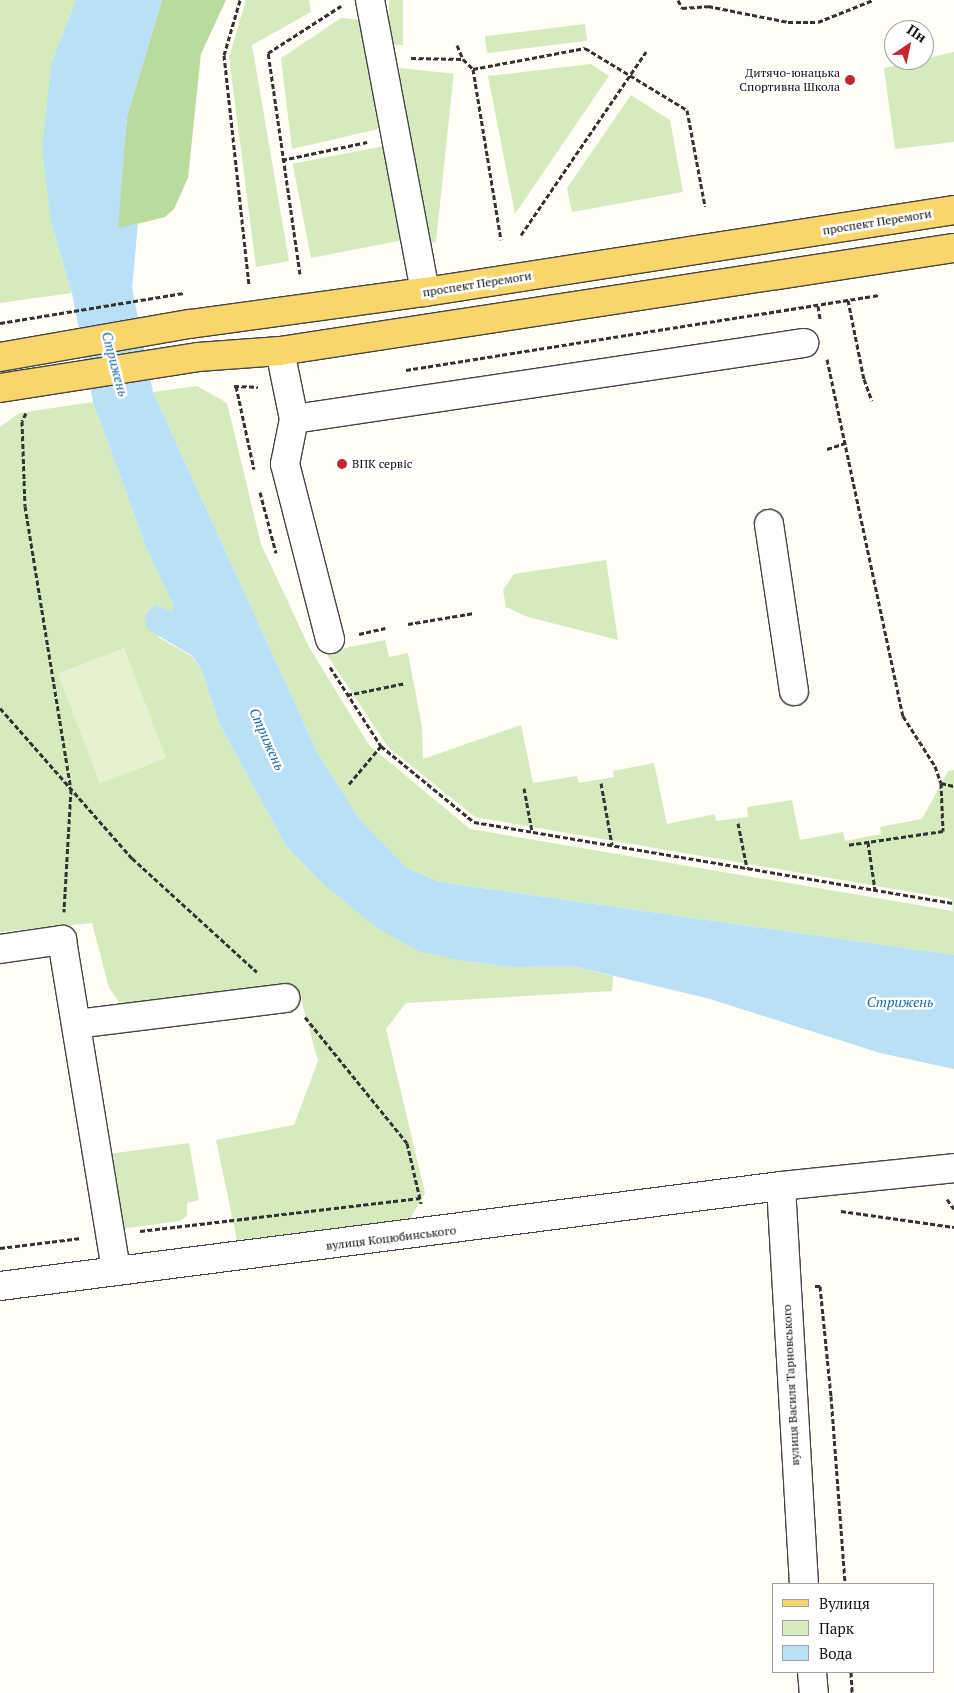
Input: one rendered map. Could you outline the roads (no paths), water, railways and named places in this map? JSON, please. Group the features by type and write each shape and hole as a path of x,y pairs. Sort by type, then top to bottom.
{"main road":[{"name":"проспект Перемоги","path":"11,355 190,324 425,292 954,210"},
{"path":"18,393 198,357 280,352 954,248"}],"street":[{"path":"370,0 383,57 394,136 425,292"},
{"path":"294,419 817,340"},
{"path":"280,352 294,419 285,464 328,649"},
{"path":"769,524 794,691"},
{"path":"0,949 62,940 77,1024 108,1235 116,1271"},
{"path":"77,1024 285,998"},
{"name":"вулиця Коцюбинського","path":"0,1286 423,1234 781,1186 954,1168"},
{"name":"вулиця Василя Тарновського","path":"781,1186 785,1285 804,1583"},
{"path":"812,1673 814,1693"}],"water":[{"name":"Стрижень","path":"76,0 162,0 127,116 118,228 138,223 132,288 153,392 318,754 361,821 407,868 440,882 954,955 954,1069 880,1053 710,999 573,966 513,967 464,961 418,951 377,928 321,882 286,846 219,723 201,668 191,655 147,629 145,615 156,605 173,612 173,604 147,549 93,402 72,293 51,222 42,147 52,61"}],"place":[{"name":"Дитячо-юнацька Спортивна Школа","path":"850,80"},
{"name":"ВПК сервіс","path":"342,464"}]}
